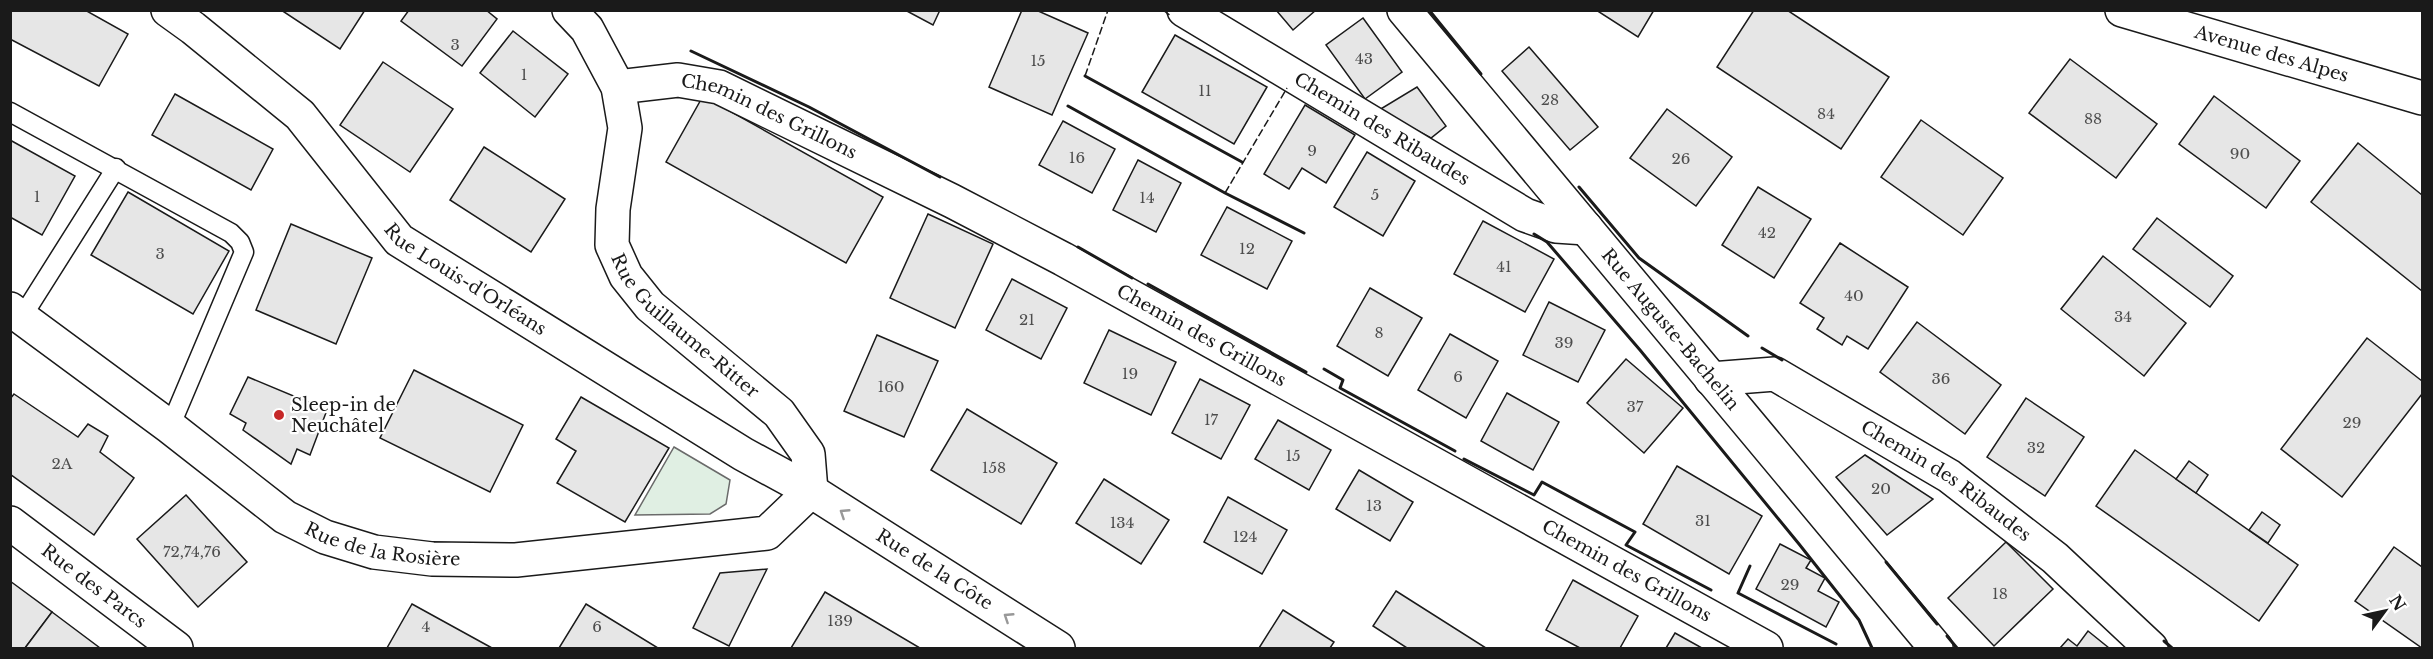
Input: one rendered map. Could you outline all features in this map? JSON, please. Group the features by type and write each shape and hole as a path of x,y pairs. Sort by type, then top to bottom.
{"street":[{"name":"Rue Louis-d'Orléans","path":"168,10 300,114 399,240 743,454 811,491"},
{"name":"Rue Guillaume-Ritter","path":"569,10 587,29 618,87 625,128 613,209 612,245 626,276 650,306 779,413 808,454 811,491"},
{"name":"Chemin des Ribaudes","path":"1184,10 1525,215 1556,226 1586,228"},
{"name":"Rue Auguste-Bachelin","path":"1404,10 1936,648"},
{"name":"Avenue des Alpes","path":"2122,10 2422,98"},
{"name":"Chemin des Grillons","path":"618,87 678,80 719,87 751,102 1063,258 1766,648"},
{"name":"Rue de la Rosière","path":"16,313 170,427 285,517 325,537 374,552 432,560 516,560 767,533 811,491"},
{"name":"Chemin des Ribaudes","path":"1711,379 1775,374 1949,476 2055,558 2151,648"},
{"name":"Rue de la Côte","path":"811,491 1058,648"},
{"name":"Rue des Parcs","path":"10,523 176,648"}],"lane":[{"path":"10,112 116,168 231,234 240,243 244,252 170,427"},
{"path":"16,313 116,168"}],"green space":[{"path":"674,447 730,480 726,504 710,514 635,515"}],"building":[{"path":"10,10 85,10 128,34 99,86 10,39"},
{"path":"281,10 365,10 340,49"},
{"path":"409,10 486,10 497,19 462,66 401,21"},
{"path":"905,10 940,10 933,25"},
{"path":"1022,10 1036,10 1088,33 1052,115 989,87"},
{"path":"1276,10 1316,10 1293,30"},
{"path":"1596,10 1654,10 1638,37"},
{"path":"1754,10 1787,10 1889,77 1841,149 1717,67"},
{"path":"1363,18 1402,72 1365,99 1326,45"},
{"path":"513,31 568,74 535,117 480,73"},
{"path":"1175,35 1267,87 1234,144 1142,92"},
{"path":"1529,47 1598,127 1570,150 1502,71"},
{"path":"2070,59 2157,124 2116,178 2029,113"},
{"path":"383,62 453,109 410,172 340,125"},
{"path":"1417,87 1446,126 1431,138 1379,110"},
{"path":"175,94 273,149 251,190 152,135"},
{"path":"703,96 883,197 846,263 666,162"},
{"path":"2214,96 2300,161 2266,208 2179,144"},
{"path":"1305,105 1355,135 1326,183 1302,168 1289,189 1264,174"},
{"path":"1667,109 1732,157 1696,206 1630,158"},
{"path":"1921,120 2003,178 1963,235 1881,177"},
{"path":"1063,121 1115,149 1092,193 1039,165"},
{"path":"10,140 75,176 42,235 10,217"},
{"path":"2358,143 2422,195 2422,291 2311,202"},
{"path":"484,147 565,199 531,252 450,200"},
{"path":"1367,152 1415,181 1383,236 1334,207"},
{"path":"1138,160 1181,183 1156,232 1113,210"},
{"path":"1758,187 1811,219 1774,278 1722,245"},
{"path":"128,192 229,251 193,314 91,255"},
{"path":"1227,207 1292,241 1267,289 1201,255"},
{"path":"928,214 993,244 955,328 890,298"},
{"path":"2157,218 2233,276 2210,307 2133,249"},
{"path":"1483,221 1554,259 1525,312 1454,274"},
{"path":"291,224 372,258 336,344 256,310"},
{"path":"1840,243 1908,287 1868,349 1847,336 1842,345 1817,329 1824,318 1800,303"},
{"path":"2103,256 2186,323 2144,376 2061,309"},
{"path":"1012,279 1067,308 1041,359 986,330"},
{"path":"1370,288 1422,318 1388,376 1337,346"},
{"path":"1549,302 1605,330 1578,382 1523,355"},
{"path":"1917,322 2001,385 1965,434 1880,372"},
{"path":"1109,330 1176,362 1151,415 1084,383"},
{"path":"1450,334 1498,361 1466,418 1418,390"},
{"path":"877,335 938,361 904,437 844,411"},
{"path":"2367,338 2422,381 2422,394 2342,497 2281,449"},
{"path":"1626,359 1683,408 1644,453 1587,403"},
{"path":"414,370 523,425 490,492 380,438"},
{"path":"248,377 327,410 310,455 297,449 291,464 243,430 246,423 230,414"},
{"path":"1200,379 1250,405 1221,459 1172,433"},
{"path":"1507,393 1559,422 1533,470 1481,441"},
{"path":"14,394 78,437 88,424 108,436 100,452 134,478 94,535 10,474 10,399"},
{"path":"581,397 669,448 625,522 557,483 576,451 556,439"},
{"path":"2026,398 2084,437 2045,496 1987,457"},
{"path":"967,409 1057,463 1021,524 931,470"},
{"path":"1278,420 1331,450 1309,490 1255,459"},
{"path":"2135,450 2298,565 2259,621 2096,506"},
{"path":"1865,455 1933,499 1887,535 1836,477"},
{"path":"2189,461 2208,475 2196,493 2176,479"},
{"path":"1677,466 1762,516 1729,574 1643,524"},
{"path":"1359,470 1413,502 1390,541 1336,509"},
{"path":"1104,479 1169,520 1141,564 1076,523"},
{"path":"186,495 247,562 198,607 137,539"},
{"path":"1228,497 1287,530 1262,574 1204,542"},
{"path":"2262,512 2280,525 2268,543 2249,530"},
{"path":"2006,542 2053,589 1994,646 1948,598"},
{"path":"1780,544 1811,560 1806,568 1825,578 1818,591 1839,602 1826,627 1756,589"},
{"path":"2394,547 2422,567 2422,648 2355,601"},
{"path":"767,569 729,646 693,628 720,573"},
{"path":"1573,580 1638,616 1620,648 1580,648 1546,630"},
{"path":"10,581 52,612 25,648 10,648"},
{"path":"1396,591 1486,648 1407,648 1373,626"},
{"path":"825,592 920,648 791,648"},
{"path":"412,604 492,648 387,648"},
{"path":"586,604 658,648 559,648"},
{"path":"1283,610 1334,642 1330,648 1259,648"},
{"path":"52,612 100,648 25,648"},
{"path":"2088,631 2109,648 2060,648 2068,639 2077,646"},
{"path":"1675,633 1702,648 1666,648"}],"fence":[{"path":"1085,76 1108,10"},
{"path":"1163,10 1171,16"},
{"path":"1225,193 1287,88"}],"wall":[{"path":"1429,10 1481,74"},
{"path":"691,51 809,107 940,177"},
{"path":"1085,76 1242,162"},
{"path":"1068,106 1225,193 1304,233"},
{"path":"1579,187 1639,258 1748,336"},
{"path":"1534,234 1547,242 1640,350 1799,544 1859,620 1872,648"},
{"path":"1078,247 1132,278"},
{"path":"1148,284 1306,372"},
{"path":"1762,348 1782,360"},
{"path":"1324,369 1343,380 1340,388 1455,451"},
{"path":"1464,459 1534,495 1542,482 1635,532 1626,545 1711,590"},
{"path":"1886,562 1937,624"},
{"path":"1750,566 1738,593 1836,644"},
{"path":"1947,636 1957,648"},
{"path":"2164,641 2172,648"}],"place":[{"name":"Sleep-in de Neuchâtel","path":"279,415"}]}
